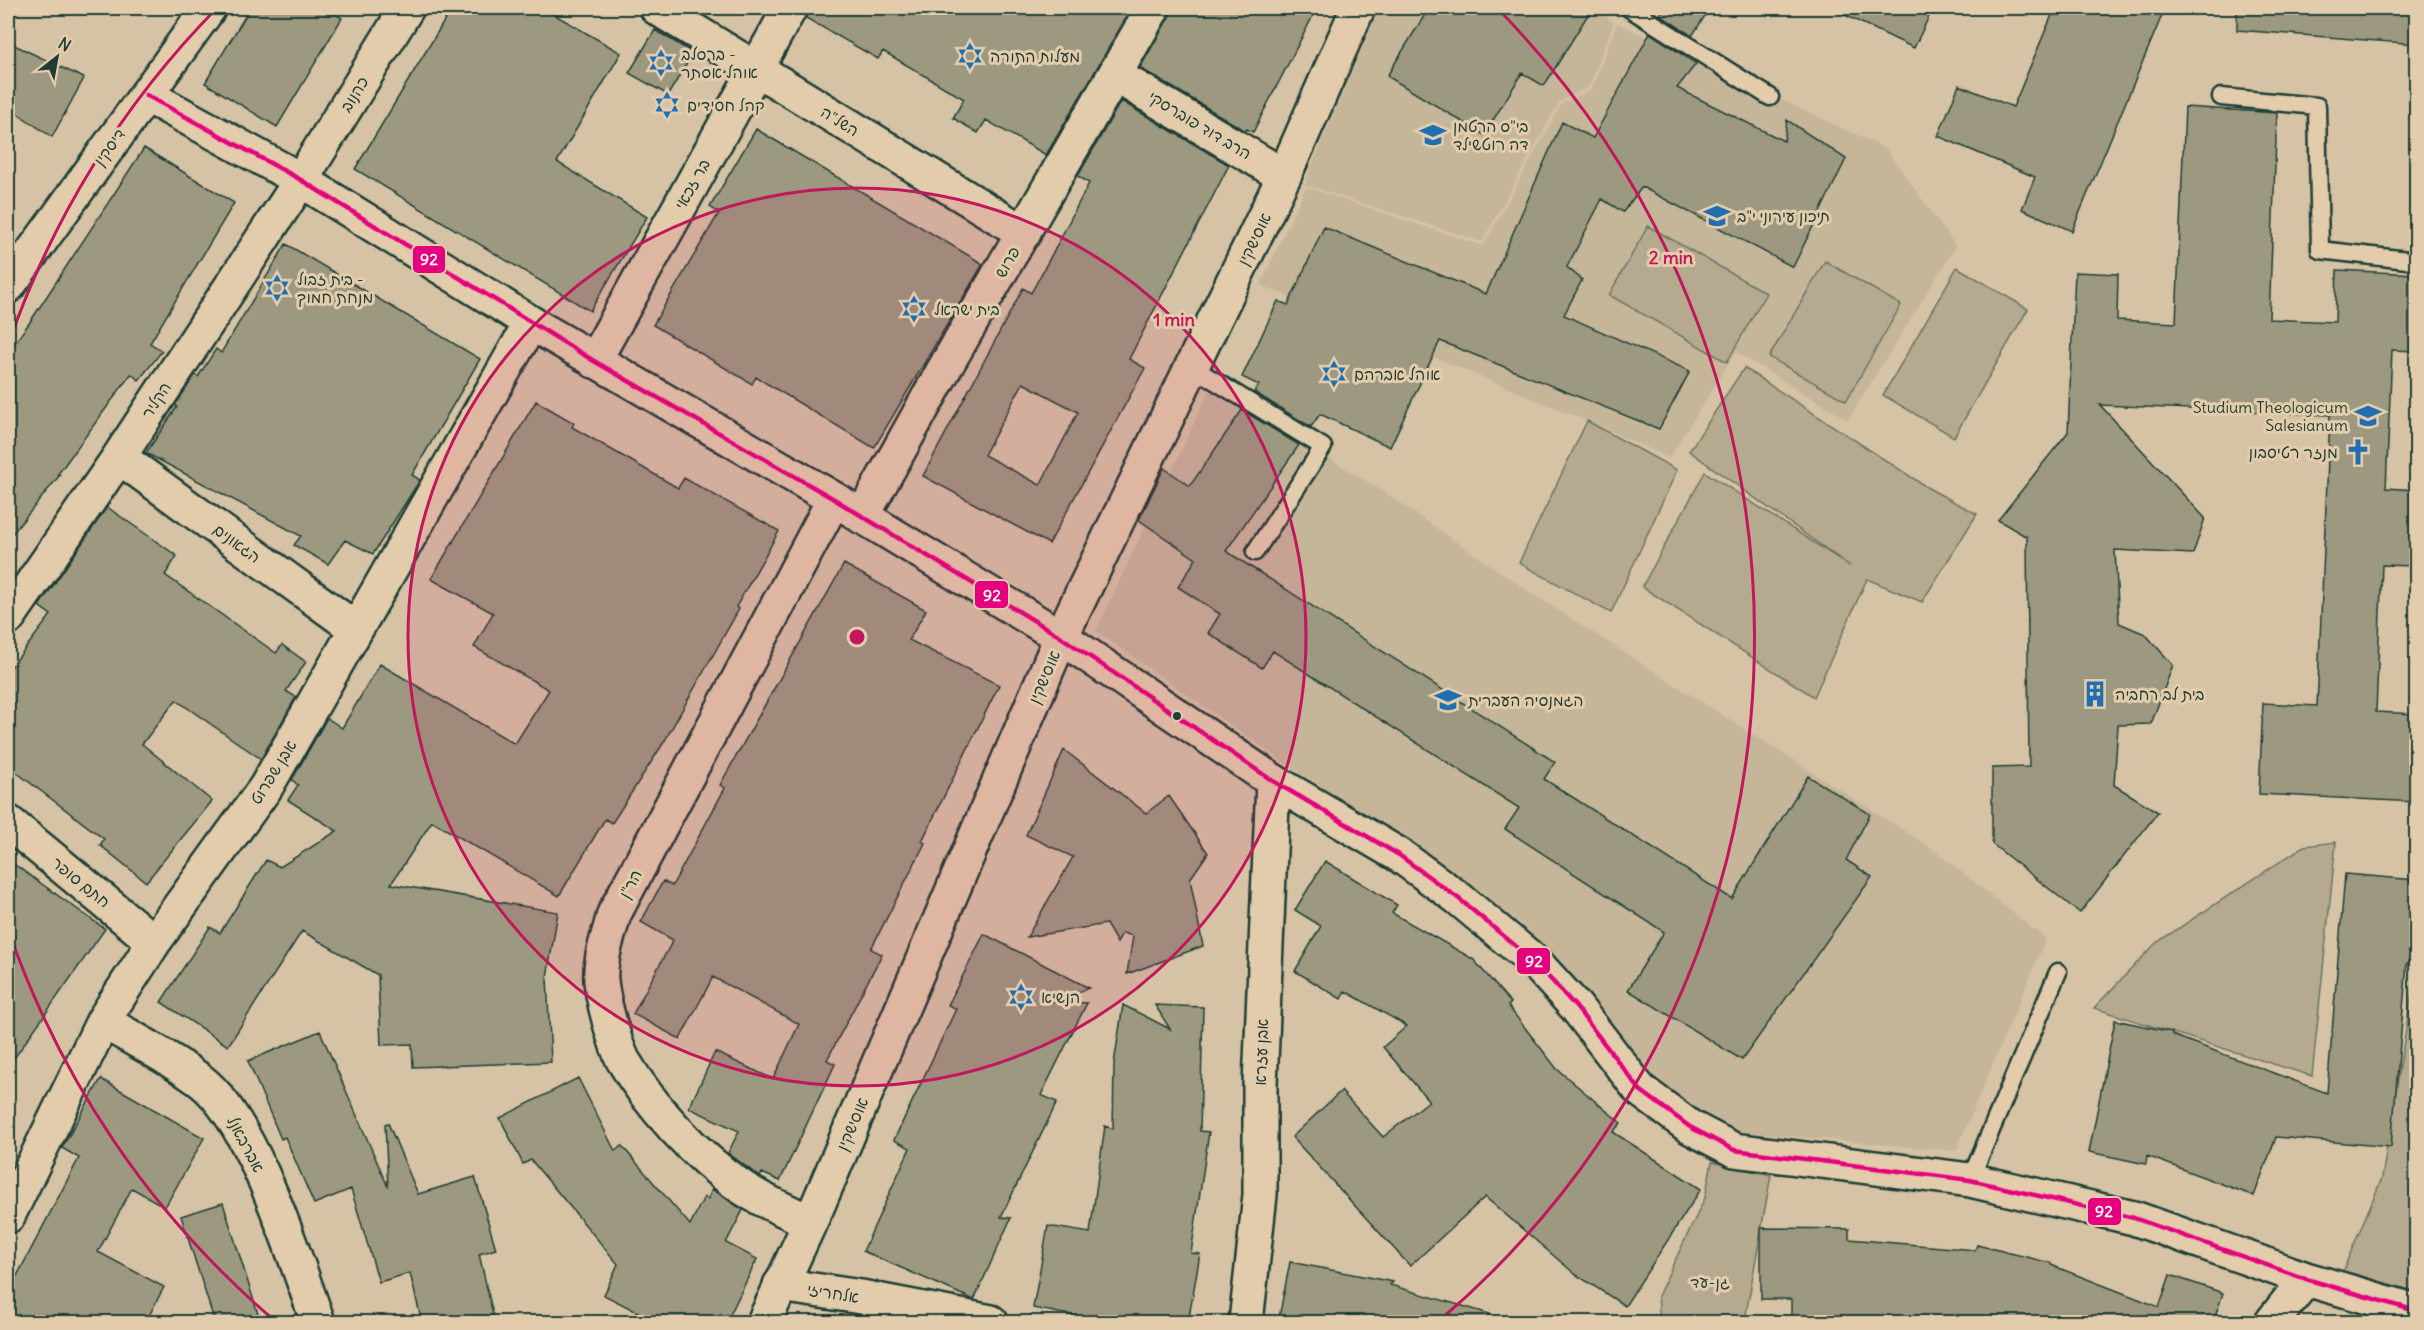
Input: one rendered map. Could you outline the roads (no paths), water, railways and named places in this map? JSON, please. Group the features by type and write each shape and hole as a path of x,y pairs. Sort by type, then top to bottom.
{"street":[{"name":"דיסקין","path":"8,286 209,8"},
{"name":"כהנוב","path":"301,180 407,8"},
{"name":"השל\"ה","path":"657,8 1024,233"},
{"name":"בר זכאי","path":"594,361 790,8"},
{"name":"פרוש","path":"862,517 943,371 1153,8"},
{"name":"אוסישקין","path":"764,1323 1061,637 1284,176 1358,8"},
{"name":"הרב דוד פוברסקי","path":"1115,75 1284,176"},
{"path":"146,95 301,180 594,361 834,499 1061,637 1273,781 1400,855 1458,898 1535,962 1576,1007 1640,1090 1690,1127 1734,1150 1970,1180 2134,1218 2306,1279 2416,1311"},
{"name":"הקליר","path":"8,618 119,457 301,180"},
{"name":"אבן שפרוט","path":"8,1216 103,1020 154,942 266,787 531,323"},
{"name":"הגאונים","path":"119,457 356,629"},
{"name":"הר\"ן","path":"809,1221 741,1187 701,1154 660,1112 623,1058 607,1011 601,979 605,949 614,914 834,499"},
{"name":"אבן עזרא","path":"1246,1323 1260,1195 1260,1085 1273,781"},
{"name":"חתם סופר","path":"8,822 154,942"},
{"name":"אברבאנל","path":"103,1020 202,1082 228,1110 261,1172 318,1323"},
{"path":"2272,1323 2306,1279"},
{"name":"אלחריזי","path":"780,1285 861,1297 992,1323"}],"lane":[{"path":"1629,8 1770,97"},
{"path":"2221,98 2317,106 2320,250 2416,261"},
{"path":"1192,367 1323,447 1255,552"},
{"path":"1970,1180 2058,972"}],"place":[{"name":"מעלות התורה","path":"970,56"},
{"name":"ברסלב - אוהל אסתר","path":"661,63"},
{"name":"קהל חסידים","path":"667,105"},
{"name":"בי\"ס הרטמן דה רוטשילד","path":"1433,135"},
{"name":"תיכון עירוני י\"ב","path":"1717,216"},
{"name":"בית זבול - מנחת חמוך","path":"277,288"},
{"name":"בית ישראל","path":"914,309"},
{"name":"אוהל אברהם","path":"1334,374"},
{"name":"Studium Theologicum Salesianum","path":"2368,416"},
{"name":"מנזר רטיסבון","path":"2358,452"},
{"name":"בית לב רחביה","path":"2095,694"},
{"name":"הגמנסיה העברית","path":"1448,700"},
{"name":"הנשיא","path":"1021,997"}],"park label":[{"name":"גן-עד","path":"1710,1282"}]}
